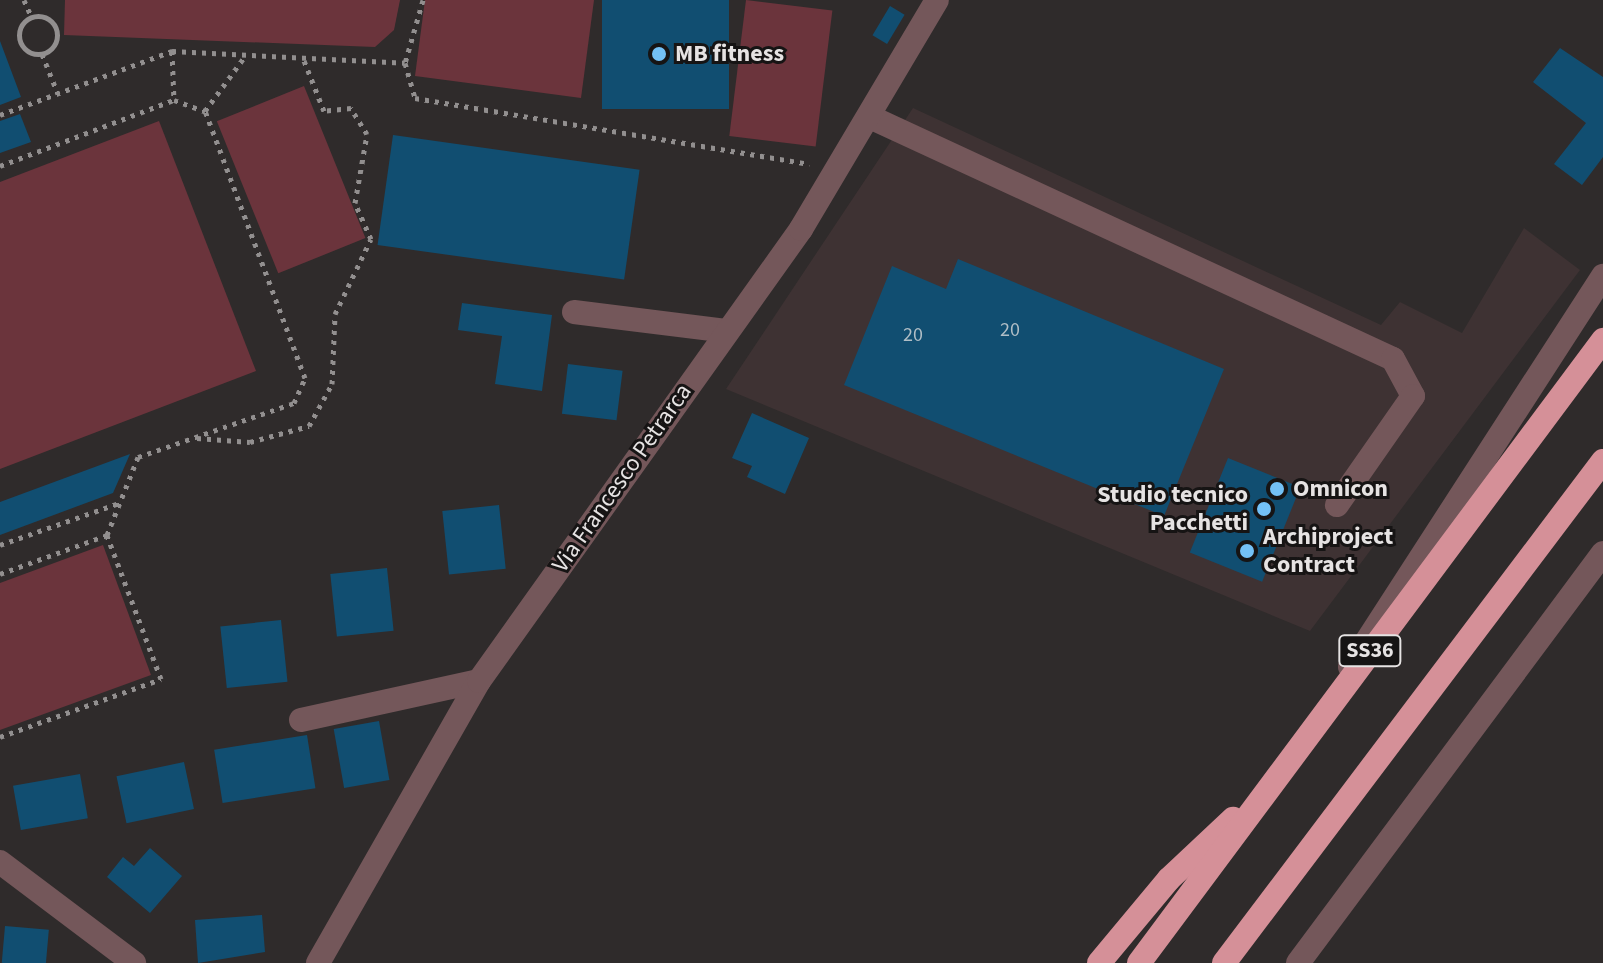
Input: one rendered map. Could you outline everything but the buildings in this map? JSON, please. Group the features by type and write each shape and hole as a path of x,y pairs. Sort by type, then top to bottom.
{"highway":[{"name":"SS36","path":"1139,963 1603,340"},
{"name":"SS36","path":"1224,963 1603,461"},
{"path":"1099,963 1169,879 1258,800"}],"street":[{"name":"Via Francesco Petrarca","path":"318,963 479,681 838,169 937,0"},
{"path":"870,117 1393,359 1413,396 1337,505"},
{"path":"1330,704 1603,276"},
{"path":"574,312 726,331"},
{"path":"1298,963 1603,553"},
{"path":"301,720 479,681"},
{"path":"0,862 134,963"}],"path":[{"path":"24,0 32,18"},
{"path":"423,0 405,63 415,98 838,169"},
{"path":"32,18 44,17 57,30 56,42 42,54"},
{"path":"32,18 19,37 30,52 42,54"},
{"path":"0,115 172,51 405,63"},
{"path":"172,51 174,100"},
{"path":"42,54 58,94"},
{"path":"205,111 246,55"},
{"path":"195,438 250,442 309,426 332,384 335,314 371,239 355,203 367,134 351,108 324,111 303,58"},
{"path":"0,166 174,100 205,111 305,378 294,403 138,457 107,535 161,679 0,737"},
{"path":"0,545 120,502"},
{"path":"0,574 107,535"}],"shaded area":[{"path":"65,0 400,0 394,30 375,47 64,35"},
{"path":"425,0 594,0 581,98 415,76"},
{"path":"746,0 832,11 816,147 729,136"},
{"path":"304,86 365,238 278,273 217,121"},
{"path":"913,108 1381,325 1400,302 1462,333 1524,228 1580,270 1310,631 726,389"},
{"path":"159,121 256,371 0,469 0,182"},
{"path":"103,545 151,675 0,730 0,583"}],"place":[{"name":"MB fitness","path":"659,54"},
{"name":"Omnicon","path":"1277,489"},
{"name":"Studio tecnico Pacchetti","path":"1264,509"},
{"name":"Archiproject Contract","path":"1247,551"}]}
